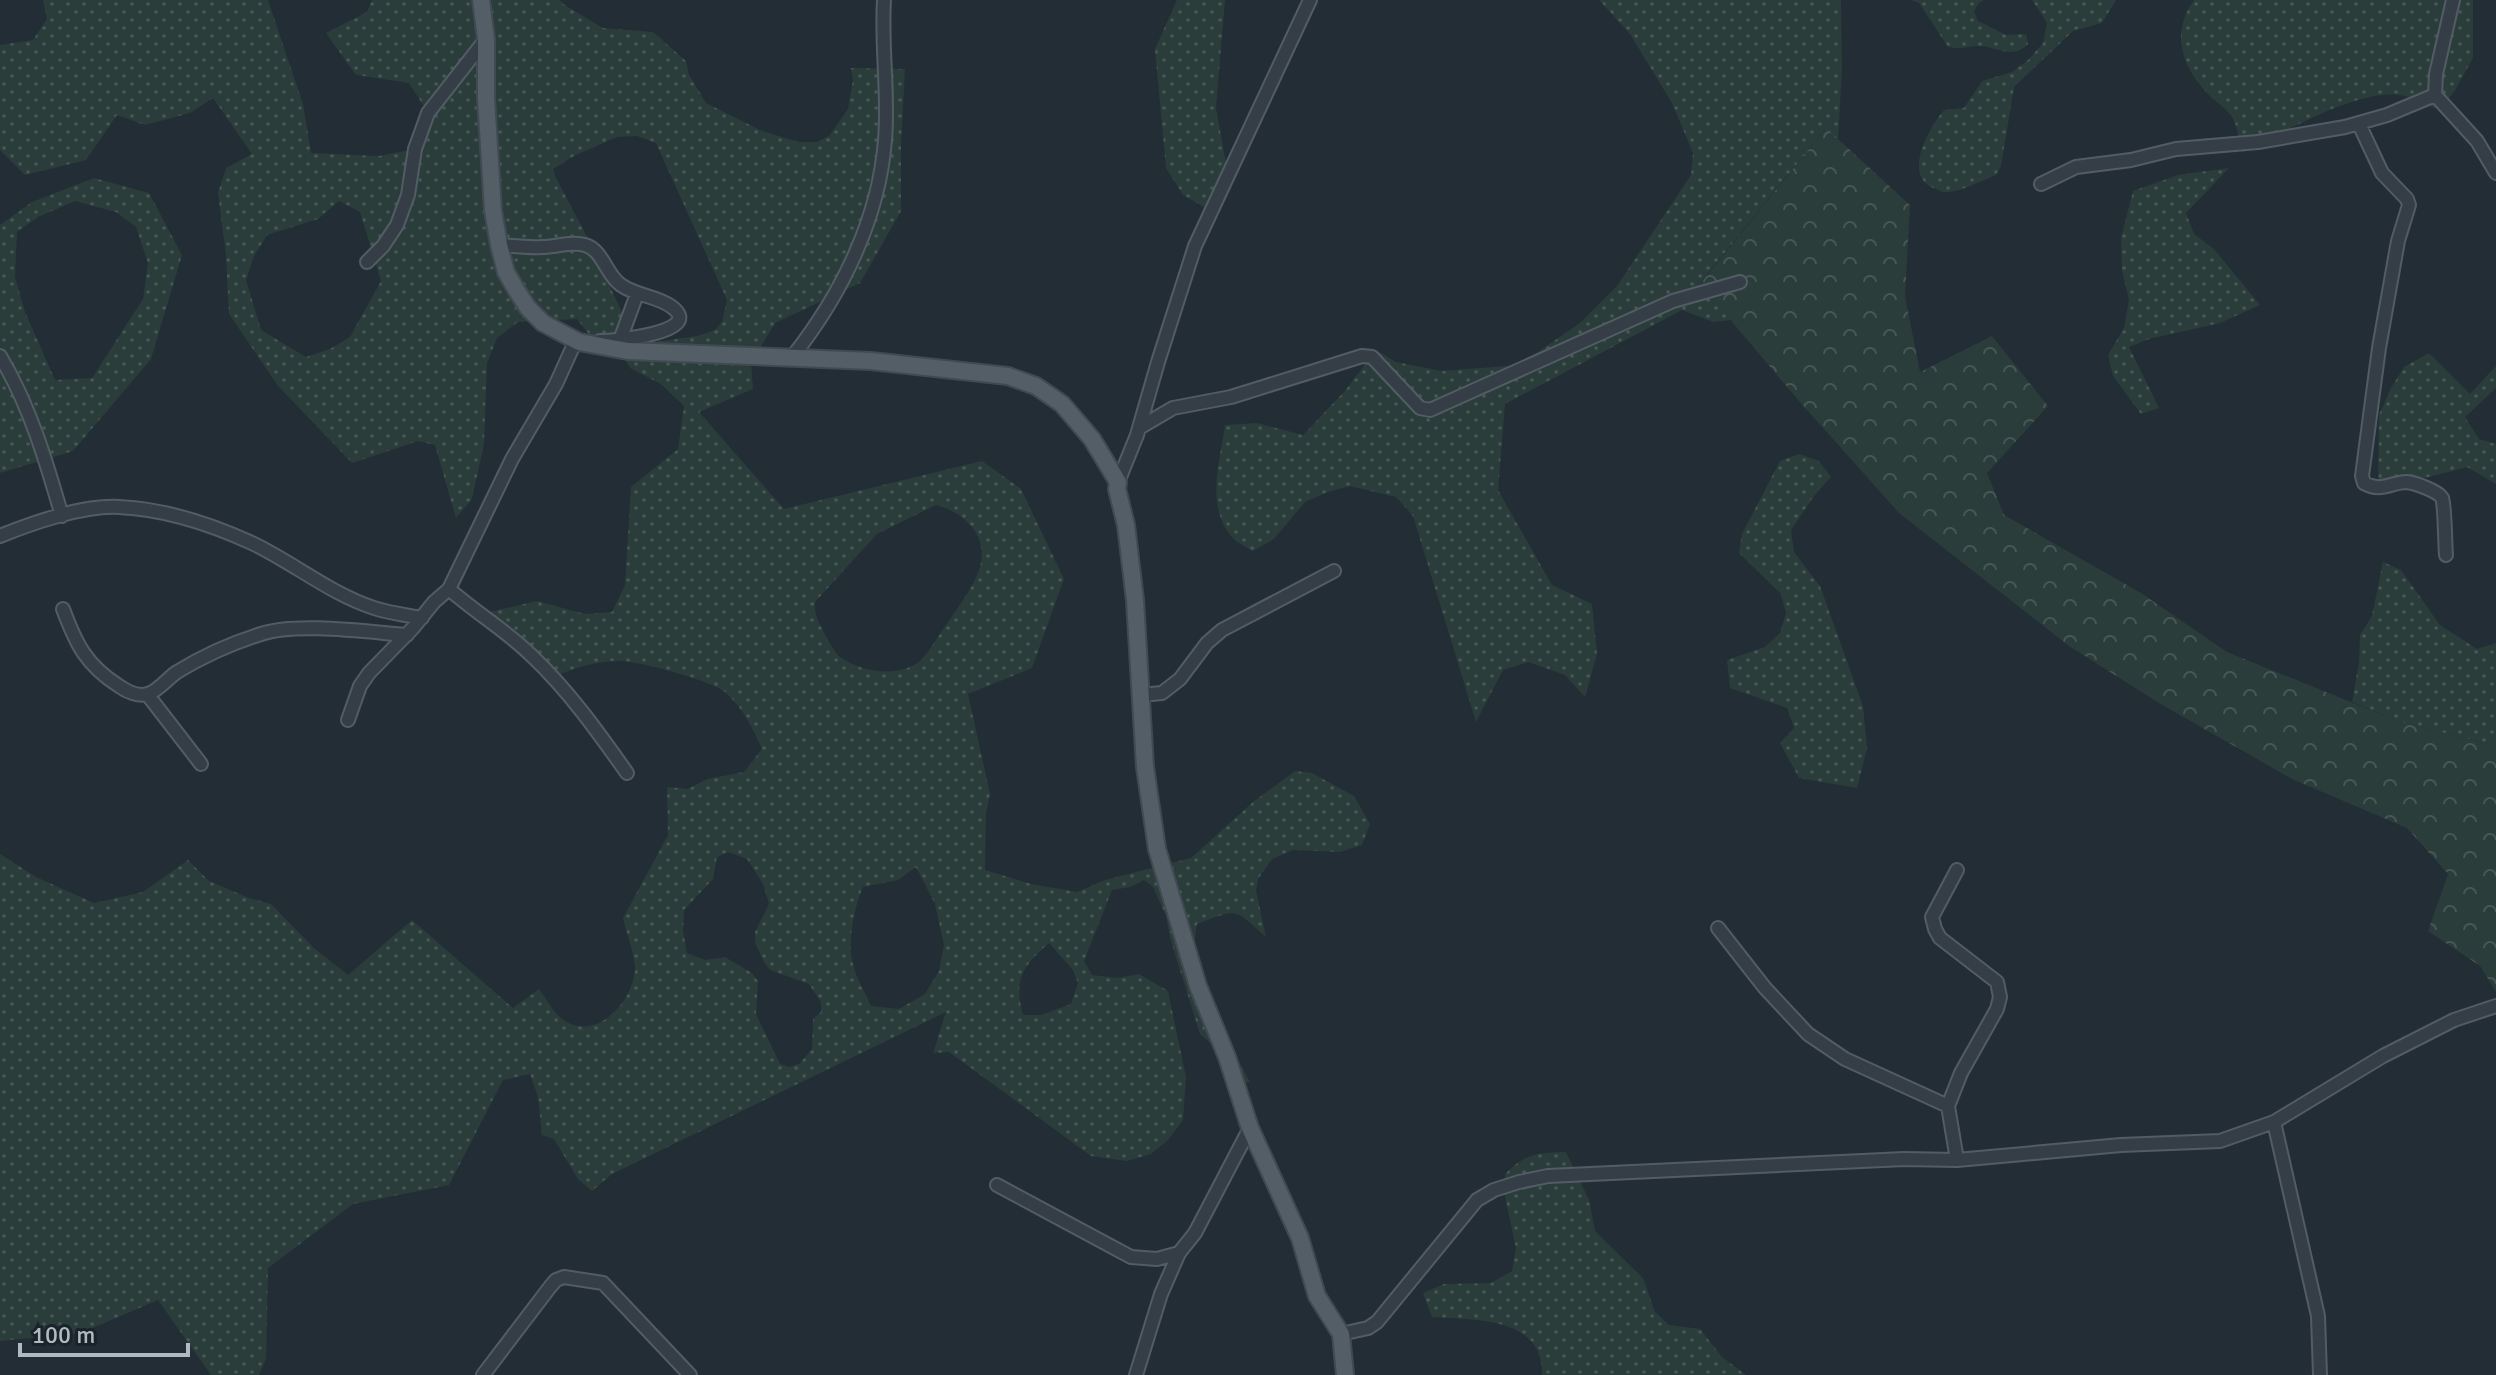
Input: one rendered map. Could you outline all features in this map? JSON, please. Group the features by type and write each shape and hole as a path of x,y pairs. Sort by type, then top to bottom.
{"main road":[{"path":"481,0 486,39 492,196 499,245 506,272 528,308 543,323 577,341 628,351 871,361 1008,376 1036,386 1062,404 1078,421 1118,482 1135,600 1145,767 1157,849 1198,986 1227,1057 1250,1128 1300,1238 1317,1296 1341,1334 1345,1375"}],"street":[{"path":"793,356 810,334 848,269 878,188 885,142 884,0"},
{"path":"1118,482 1139,428 1195,246 1310,0"},
{"path":"2453,0 2436,74 2435,95 2477,141 2496,173"},
{"path":"367,262 397,225 408,195 415,149 428,113 486,39"},
{"path":"2041,184 2076,167 2131,160 2176,149 2258,142 2359,124 2435,95"},
{"path":"2359,124 2382,173 2409,205 2397,250 2379,348 2362,476 2369,486 2387,488 2407,482 2437,493 2443,500 2446,555"},
{"path":"348,720 360,686 369,673 449,589 512,459 577,341 620,340 668,329 679,320 673,307 621,285 609,274 597,252 589,245 499,245"},
{"path":"1139,428 1173,408 1231,397 1362,356 1372,357 1420,408 1430,410 1673,301 1740,282"},
{"path":"620,340 637,294"},
{"path":"0,356 14,379 41,443 62,516"},
{"path":"0,536 62,516 117,507 167,515 215,528 256,545 344,595 374,608 422,618"},
{"path":"1140,695 1162,693 1180,679 1207,643 1222,630 1334,571"},
{"path":"449,589 533,657 590,721 627,773"},
{"path":"63,609 72,634 90,664 124,689 147,694 209,654 262,633 294,629 407,635"},
{"path":"147,694 201,764"},
{"path":"1957,870 1932,917 1935,929 1940,938 1997,982 2000,997 1997,1009 1961,1073 1948,1106 1957,1160"},
{"path":"1718,928 1765,988 1808,1034 1845,1059 1948,1106"},
{"path":"1341,1334 1368,1328 1377,1322 1477,1200 1494,1190 1519,1182 1548,1176 1904,1159 1957,1160 2121,1145 2220,1141 2274,1122 2383,1056 2454,1020 2496,1006"},
{"path":"2274,1122 2318,1316 2320,1375"},
{"path":"1136,1375 1161,1294 1179,1253 1195,1233 1250,1128"},
{"path":"997,1185 1131,1257 1157,1259 1179,1253"},
{"path":"483,1375 550,1287 564,1277 603,1283 690,1375"}],"green space":[{"path":"43,0 268,0 303,104 311,153 379,156 415,149 428,113 409,83 356,75 326,33 367,12 372,0 560,0 603,28 653,32 686,61 689,75 706,103 760,130 798,142 817,142 829,136 848,109 853,80 851,68 905,69 901,211 860,283 775,323 751,363 753,389 699,412 784,509 982,461 1021,489 1064,579 1032,668 968,694 990,794 986,813 985,870 1031,884 1077,892 1105,880 1191,858 1253,802 1295,771 1312,773 1354,796 1370,824 1362,845 1340,852 1293,850 1272,859 1258,879 1256,891 1266,937 1235,914 1221,915 1197,924 1193,950 1235,1054 1250,1082 1240,1083 1225,1056 1200,1034 1166,916 1153,887 1144,880 1130,887 1112,890 1084,961 1092,975 1118,978 1139,974 1168,991 1186,1077 1183,1120 1168,1140 1151,1154 1127,1161 1091,1156 949,1052 933,1053 946,1012 612,1174 592,1191 578,1179 554,1139 542,1135 538,1097 530,1074 503,1080 449,1185 353,1204 268,1268 266,1359 259,1375 211,1375 158,1300 81,1333 0,1341 0,854 36,877 94,903 143,892 188,860 209,881 271,904 314,948 348,975 412,920 513,1008 539,989 562,1019 575,1025 588,1026 600,1023 611,1015 633,981 635,963 623,918 668,835 667,787 688,789 707,779 744,772 762,749 732,698 717,687 674,672 619,661 585,666 553,677 508,627 490,612 537,601 585,614 612,612 625,585 631,487 678,449 684,406 661,384 630,368 618,347 592,338 577,319 518,322 497,338 487,363 484,444 472,499 456,518 435,445 418,441 352,463 278,386 229,314 218,193 226,168 252,154 213,98 190,113 145,125 117,115 86,160 25,175 0,150 0,45 33,40 47,19","holes":["637,136 656,143 727,300 722,322 715,330 697,336 648,343 634,338 553,169 617,137","339,201 360,212 381,281 350,337 330,349 306,357 261,330 246,280 254,256 267,235 318,219","936,505 965,520 981,545 980,567 960,604 921,660 902,670 869,670 840,657 820,624 815,602 877,534","728,852 747,859 763,884 769,904 755,932 755,942 764,962 770,970 809,984 821,1002 821,1012 813,1019 812,1049 799,1064 789,1067 780,1064 756,1014 758,981 752,973 725,957 705,960 687,953 683,931 684,910 713,879 717,857","916,867 935,904 944,945 939,971 925,994 899,1009 871,1006 858,980 851,955 854,915 863,887 898,880","1049,943 1073,970 1078,983 1071,1004 1041,1015 1023,1015 1020,982 1033,959"]},
{"path":"1177,0 1225,0 1216,108 1229,180 1211,211 1183,195 1166,168 1155,49"},
{"path":"1599,0 1841,0 1842,70 1838,139 1825,129 1700,283 1731,320 1713,322 1682,310 1505,404 1498,490 1552,585 1592,604 1597,654 1585,697 1565,675 1528,662 1503,670 1476,722 1413,516 1396,497 1350,486 1305,502 1274,539 1253,551 1232,537 1219,511 1216,483 1225,425 1257,423 1303,435 1344,392 1376,350 1396,362 1442,371 1519,365 1580,323 1617,286 1691,175 1693,153 1672,103 1630,34"},
{"path":"1911,0 1984,0 1974,11 1978,21 2006,35 2026,34 2028,44 2011,52 1980,46 1948,47 1919,3"},
{"path":"2032,0 2116,0 2102,23 2073,31 2014,87 2001,166 1996,175 1966,188 1945,192 1937,190 1920,175 1919,164 1925,140 1944,110 1964,108 1982,81 2012,72 2043,43 2047,23"},
{"path":"2194,0 2473,0 2473,58 2454,92 2439,110 2405,96 2367,98 2322,113 2242,153 2232,117 2200,85 2182,50 2182,25"},
{"path":"1826,128 1910,205 1905,296 1920,372 1992,336 2048,406 1987,473 2004,515 2141,593 2227,652 2400,722 2485,743 2496,738 2496,992 2480,966 2428,931 2448,874 2407,828 2292,779 2159,703 2069,646 1899,513 1700,284"},
{"path":"2229,168 2186,213 2194,234 2214,249 2260,305 2220,323 2149,339 2129,347 2159,408 2141,414 2113,376 2108,355 2124,328 2129,300 2122,270 2121,238 2133,191 2178,175"},
{"path":"94,178 149,193 182,255 151,359 73,451 0,473 0,225 32,202","holes":["75,201 116,212 136,227 148,263 143,299 92,378 55,380 25,312 15,277 17,232 38,217"]},
{"path":"2429,353 2470,394 2496,366 2496,388 2465,417 2479,439 2496,444 2496,484 2467,467 2387,488 2378,494 2379,415 2404,367"},
{"path":"1799,454 1819,461 1831,477 1791,530 1794,552 1820,586 1863,706 1867,748 1857,788 1799,778 1780,743 1794,728 1787,708 1730,688 1727,660 1765,647 1780,633 1786,613 1781,594 1739,553 1742,534 1780,461"},
{"path":"2383,562 2401,570 2440,625 2477,649 2496,643 2496,738 2485,743 2400,722 2352,702 2360,635 2372,616"},
{"path":"1566,1152 1589,1200 1595,1231 1643,1278 1655,1312 1669,1325 1700,1329 1722,1357 1746,1375 1542,1375 1540,1356 1531,1341 1519,1332 1485,1321 1432,1317 1423,1293 1444,1284 1491,1283 1512,1271 1516,1248 1505,1197 1505,1174 1532,1156"}]}
